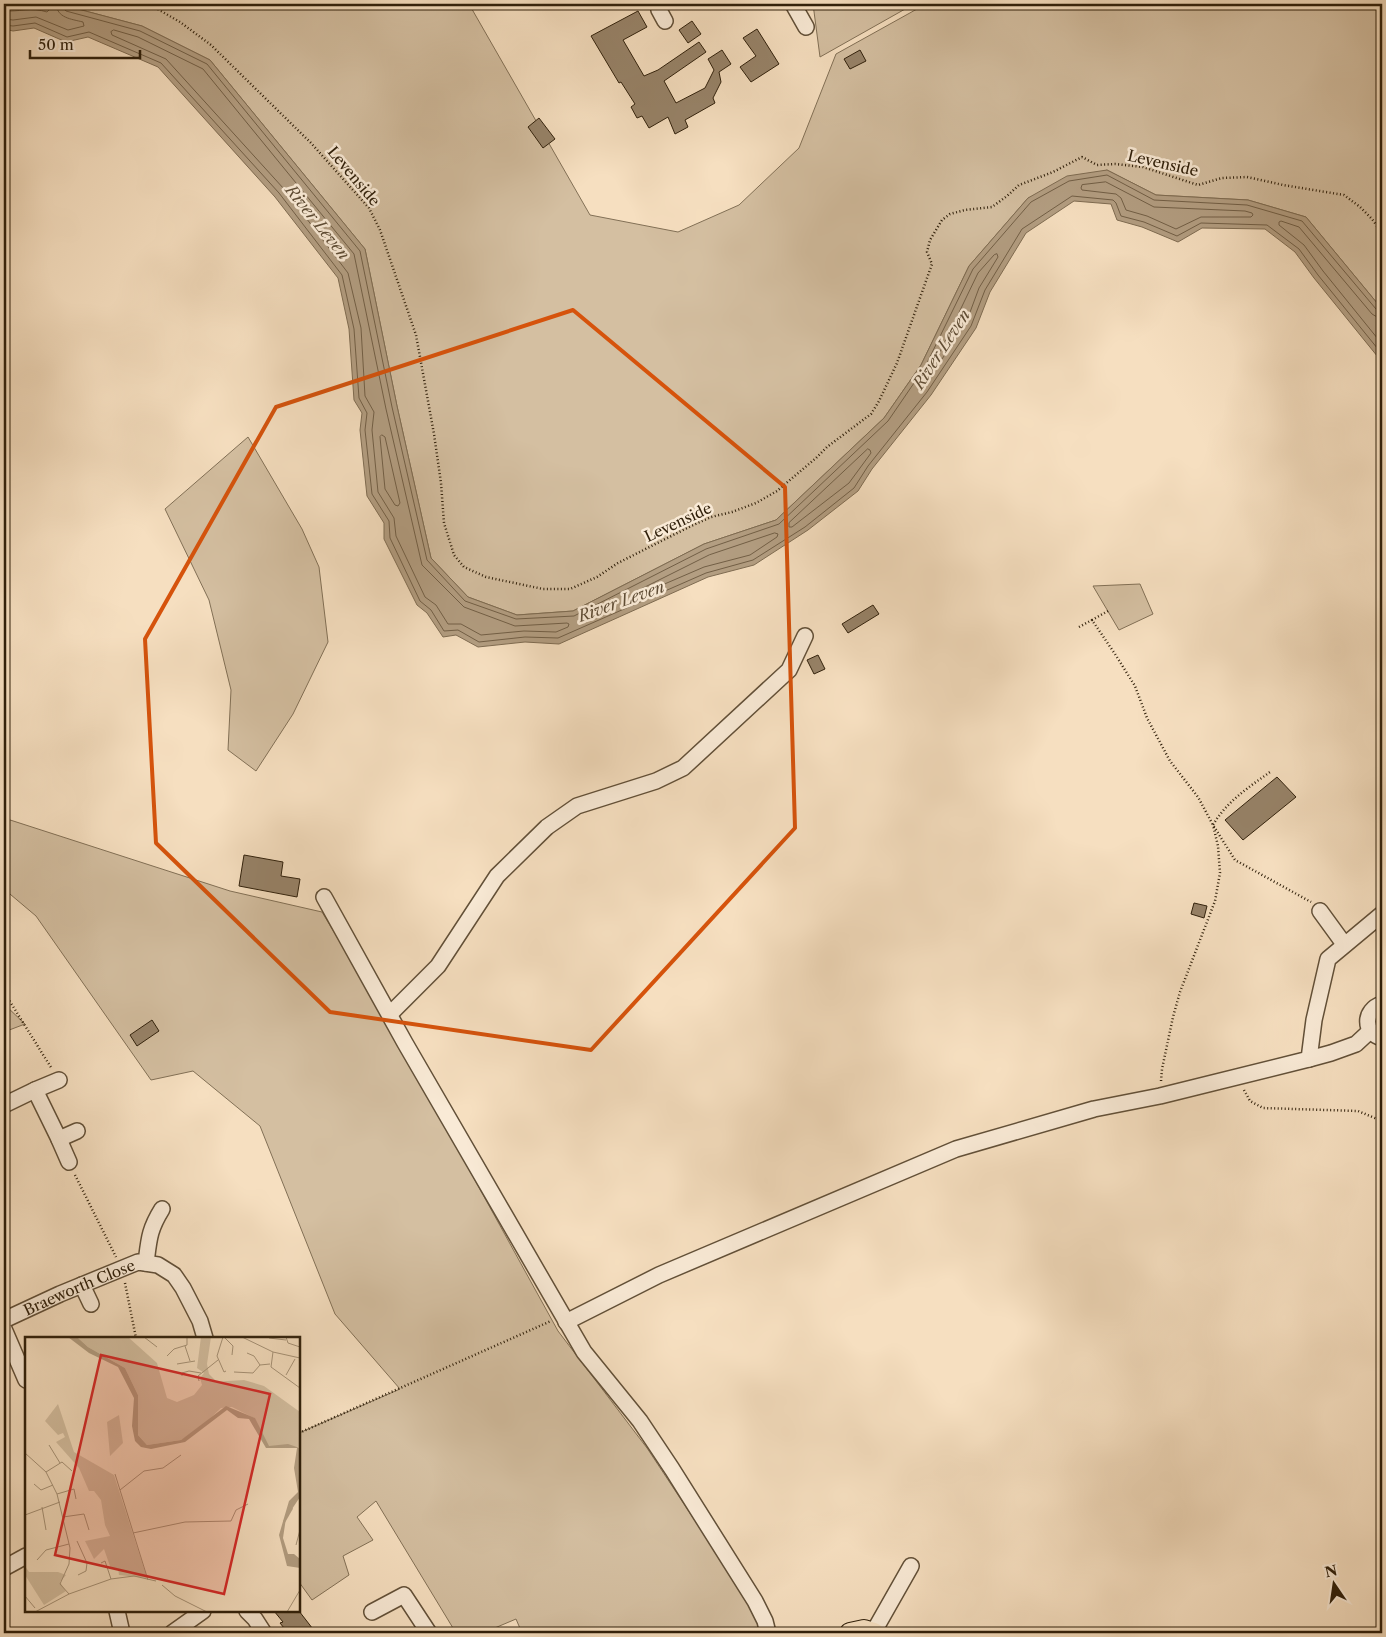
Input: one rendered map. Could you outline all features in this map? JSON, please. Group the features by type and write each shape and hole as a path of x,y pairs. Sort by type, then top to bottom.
{"main road":[{"path":"850,1633 864,1630 874,1633"}],"street":[{"path":"658,4 665,21"},
{"path":"793,4 806,27"},
{"path":"390,1014 438,966 497,876 547,827 577,806 656,781 683,768 789,670 805,636"},
{"path":"324,897 584,1352 640,1421 672,1469 754,1601 768,1633"},
{"path":"1320,911 1344,944"},
{"path":"1309,1058 1314,1020 1328,959 1382,914"},
{"path":"565,1319 659,1275 956,1148 1094,1109 1160,1096 1331,1053 1356,1044 1376,1035 1367,1022 1368,1016 1371,1011 1382,1004"},
{"path":"4,1105 59,1080"},
{"path":"35,1090 68,1162"},
{"path":"59,1139 77,1132"},
{"path":"146,1263 150,1232 162,1209"},
{"name":"Braeworth Close","path":"4,1320 138,1262 158,1265 174,1274 184,1288 200,1321 205,1337"},
{"path":"82,1285 91,1304"},
{"path":"4,1330 25,1378"},
{"path":"4,1568 25,1557"},
{"path":"874,1633 911,1566"},
{"path":"372,1612 404,1595 429,1633"},
{"path":"117,1612 122,1633"},
{"path":"172,1633 202,1612"},
{"path":"249,1612 264,1633"}],"path":[{"name":"Levenside","path":"145,4 180,22 211,45 311,143 369,208 380,230 416,335 434,434 444,523 454,555 464,567 486,577 543,588 570,589 582,585 670,535 711,517 756,503 777,491 832,442 871,414 879,401 897,364 927,280 932,264 927,252 930,240 942,220 950,214 965,210 992,207 1019,185 1053,172 1082,157 1097,165 1115,164 1143,167 1198,185 1222,178 1247,177 1283,186 1344,195 1372,219 1382,233"},
{"path":"1079,627 1108,611"},
{"path":"1092,620 1134,686 1147,718 1170,761 1198,797 1235,860 1309,900 1320,911"},
{"path":"1160,1096 1162,1069 1178,1000 1215,901 1220,873 1218,846 1213,825 1218,816 1232,801 1270,772"},
{"path":"4,992 59,1080"},
{"path":"1236,1077 1250,1101 1263,1108 1358,1111 1382,1121"},
{"path":"68,1162 122,1268 136,1337"},
{"path":"300,1433 565,1319"}],"highlighted area":[{"path":"573,310 785,487 795,828 591,1050 330,1012 156,843 145,639 276,407"}],"shaded area":[{"path":"59,4 469,4 590,215 678,232 739,205 799,148 836,54 926,4 1382,4 1382,309 1306,217 1248,200 1156,195 1107,170 1028,198 969,266 921,365 884,418 776,520 704,544 573,611 517,615 468,597 431,558 397,406 365,249 210,60 142,26"},
{"path":"813,4 914,4 820,57"},
{"path":"248,437 302,529 319,567 328,642 293,714 256,771 228,750 231,690 209,600 165,509"},
{"path":"1140,584 1153,614 1119,630 1093,586"},
{"path":"4,818 230,891 322,912 389,1024 558,1331 647,1448 752,1607 761,1633 522,1633 516,1619 483,1633 456,1633 376,1501 357,1517 373,1540 343,1556 349,1575 312,1600 300,1583 300,1433 400,1389 335,1314 260,1126 193,1071 151,1080 36,916 4,889"},
{"path":"4,1004 25,1024 4,1032"}],"water":[{"name":"River Leven","path":"4,4 59,4 142,26 210,60 365,249 397,406 431,558 468,597 517,615 573,611 704,544 776,520 884,418 921,365 969,266 1028,198 1067,176 1107,170 1156,195 1248,200 1306,217 1382,309 1382,362 1295,252 1265,229 1202,228 1178,242 1142,227 1117,220 1111,204 1074,201 1026,233 990,292 976,328 931,395 872,469 858,491 808,530 754,565 708,577 559,644 525,642 478,647 456,635 443,637 427,613 417,605 384,539 384,523 367,496 360,430 362,413 354,400 349,329 338,278 275,197 158,67 88,37 66,42 34,28 13,31 4,29"}],"building":[{"path":"638,11 647,27 623,40 644,76 658,70 699,42 706,52 664,81 676,103 705,88 714,70 708,59 722,50 731,64 719,72 721,82 713,98 715,103 685,120 688,127 675,134 668,117 649,128 642,116 637,118 631,107 635,104 621,82 619,83 591,36"},
{"path":"692,21 701,34 688,43 679,30"},
{"path":"757,29 779,64 751,82 740,67 756,56 743,38"},
{"path":"860,50 866,61 850,69 844,59"},
{"path":"539,118 555,139 543,148 528,127"},
{"path":"873,605 879,614 848,633 842,624"},
{"path":"818,655 825,669 814,674 807,660"},
{"path":"1277,777 1296,797 1243,840 1225,820"},
{"path":"244,855 283,862 281,876 300,879 297,897 239,886"},
{"path":"1194,903 1207,906 1204,918 1191,914"},
{"path":"152,1020 159,1031 137,1046 130,1035"},
{"path":"275,1612 300,1612 316,1633 288,1633 280,1623 283,1622"}]}
